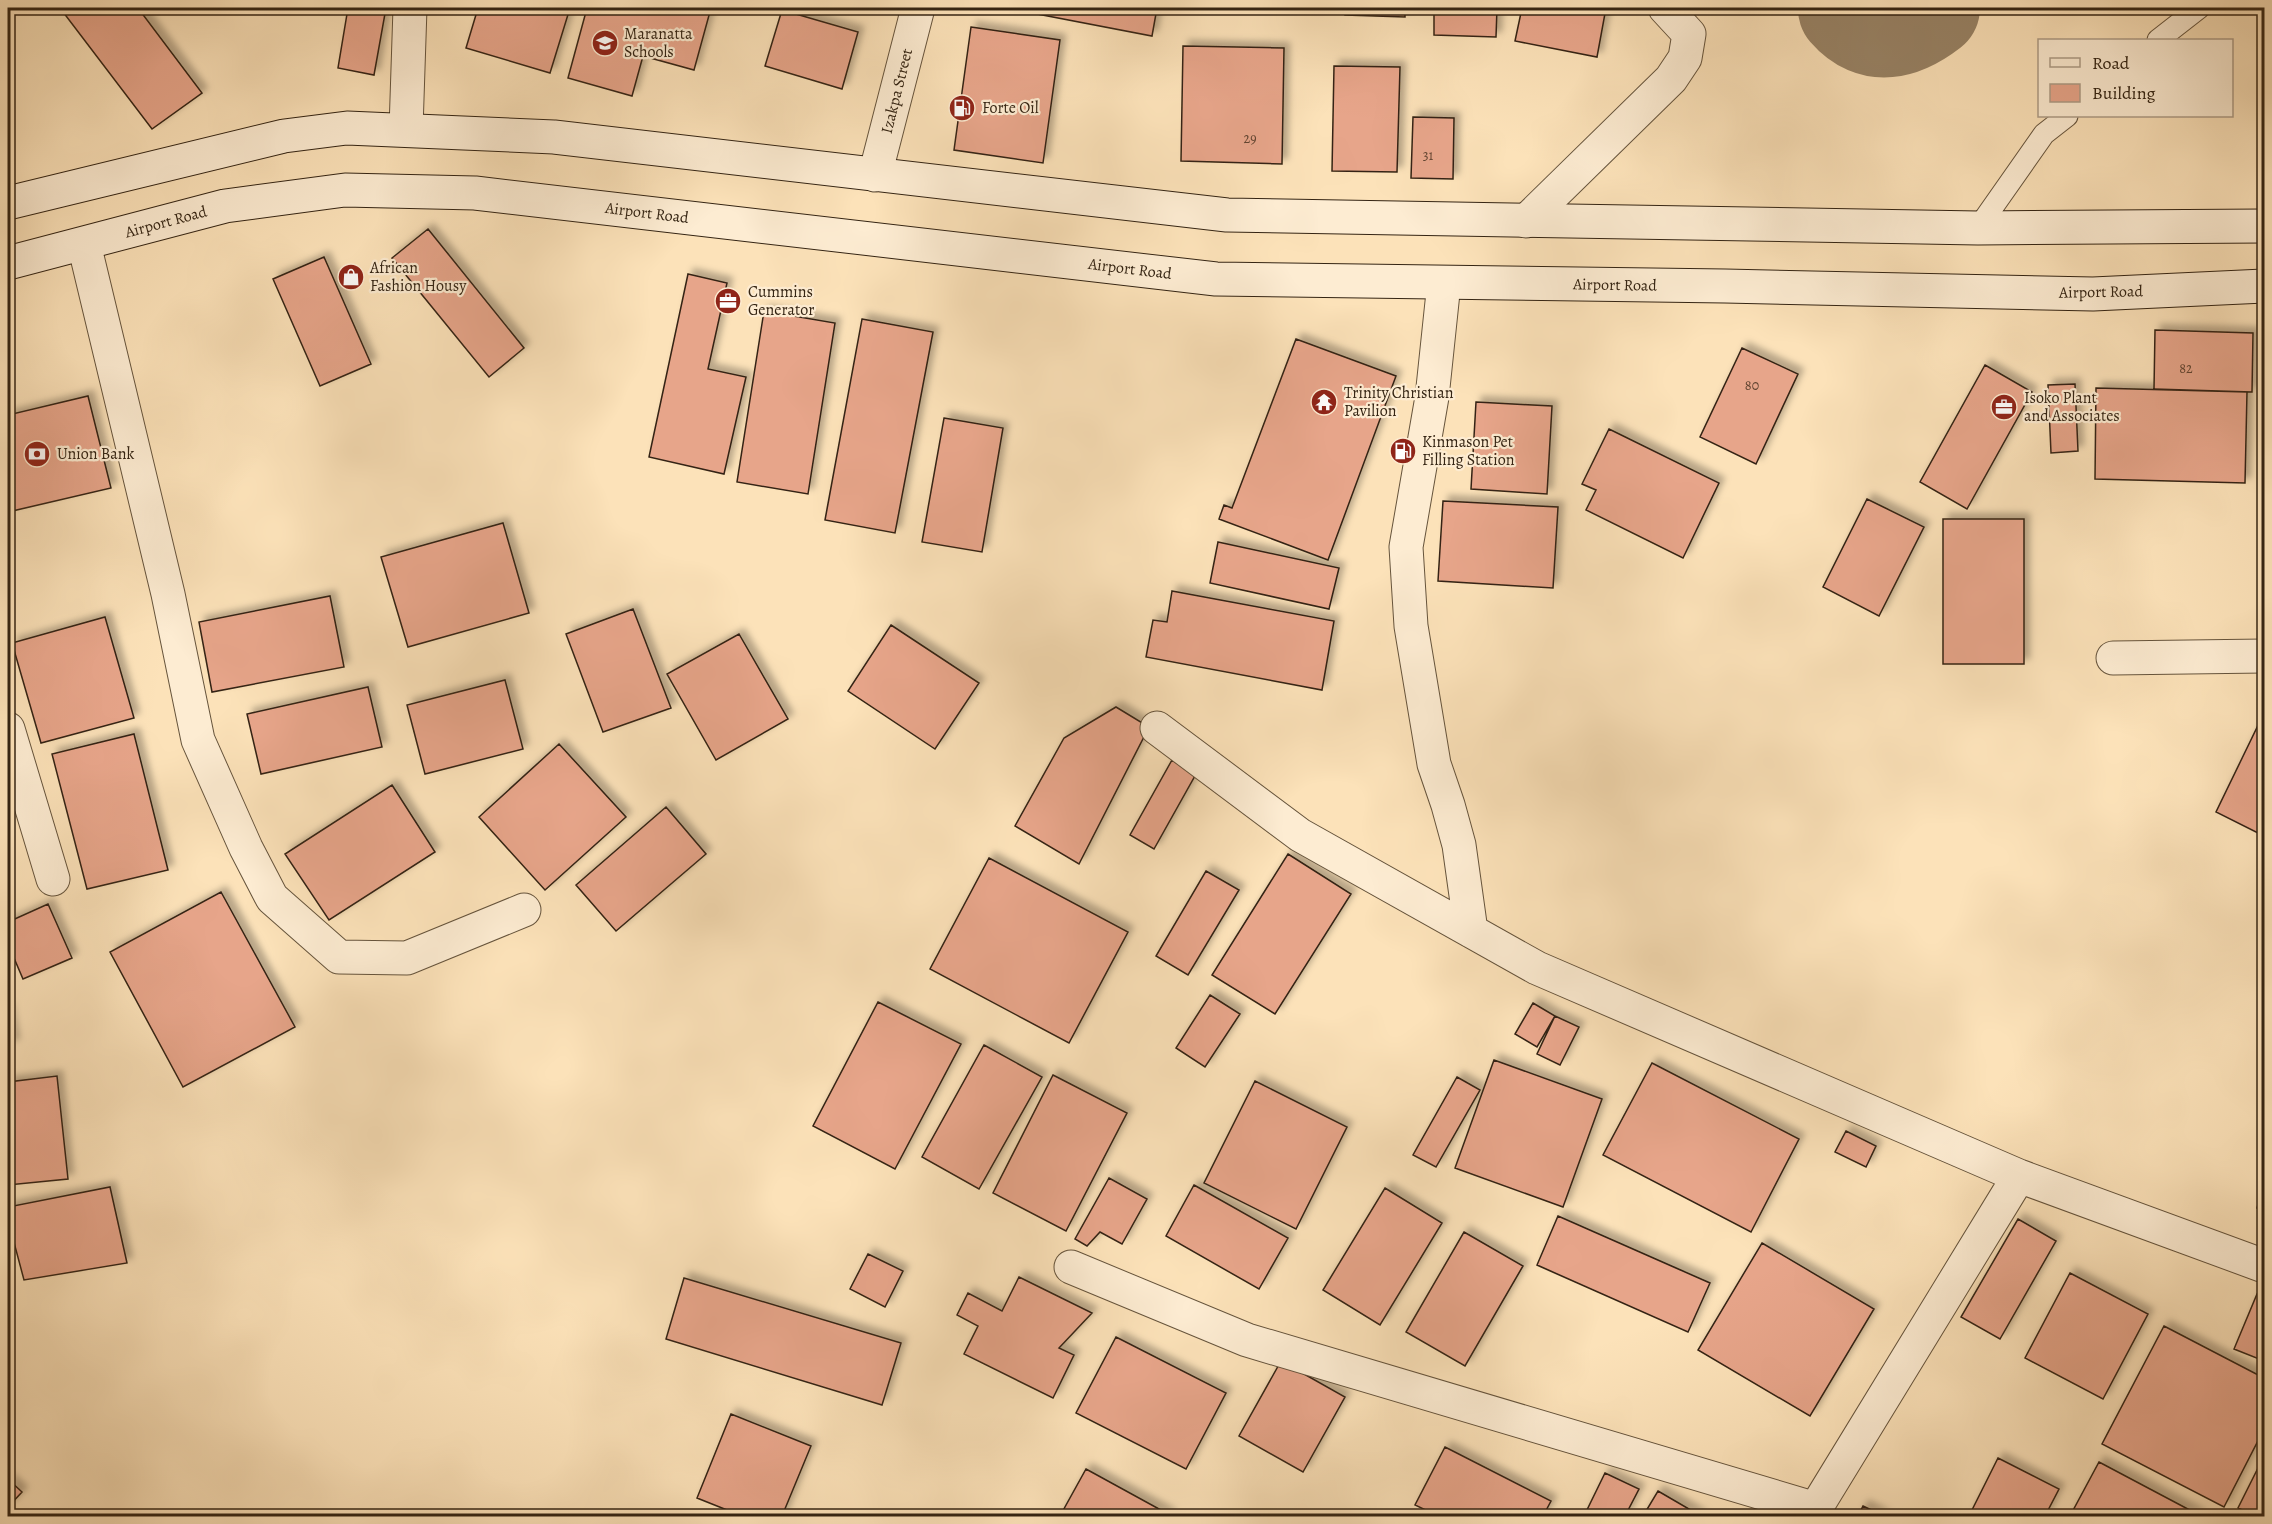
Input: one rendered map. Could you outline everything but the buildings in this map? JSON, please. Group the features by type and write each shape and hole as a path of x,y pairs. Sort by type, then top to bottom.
{"street":[{"path":"406,129 410,8"},
{"name":"Izakpa Street","path":"875,175 918,8"},
{"path":"1527,221 1671,79 1685,58 1689,34 1665,8"},
{"path":"8,203 284,135 347,128 554,137 1227,216 1978,228 2265,226"},
{"name":"Airport Road","path":"8,263 225,206 345,190 475,193 1216,279 2094,294 2265,285"},
{"path":"84,244 168,594 198,740 246,848 272,898 339,957 407,958 524,910"},
{"path":"1444,283 1432,397 1406,547 1411,626 1434,764 1459,845 1471,931"},
{"path":"2113,658 2265,656"},
{"path":"1157,728 1300,835 1536,968 2019,1176 2265,1266"},
{"path":"8,729 53,879"},
{"path":"1071,1267 1247,1340 1813,1513 2019,1176"}],"lane":[{"path":"2159,39 2199,8"},
{"path":"1978,228 2044,134 2066,117"}],"taxiway":[{"path":"1848,9 1868,24 1888,27 1909,21 1930,8"}],"place":[{"name":"Maranatta Schools","path":"605,43"},
{"name":"Forte Oil","path":"962,108"},
{"name":"African Fashion Housy","path":"351,277"},
{"name":"Cummins Generator","path":"728,301"},
{"name":"Trinity Christian Pavilion","path":"1324,402"},
{"name":"Isoko Plant and Associates","path":"2004,407"},
{"name":"Kinmason Pet Filling Station","path":"1403,451"},
{"name":"Union Bank","path":"37,454"}]}
